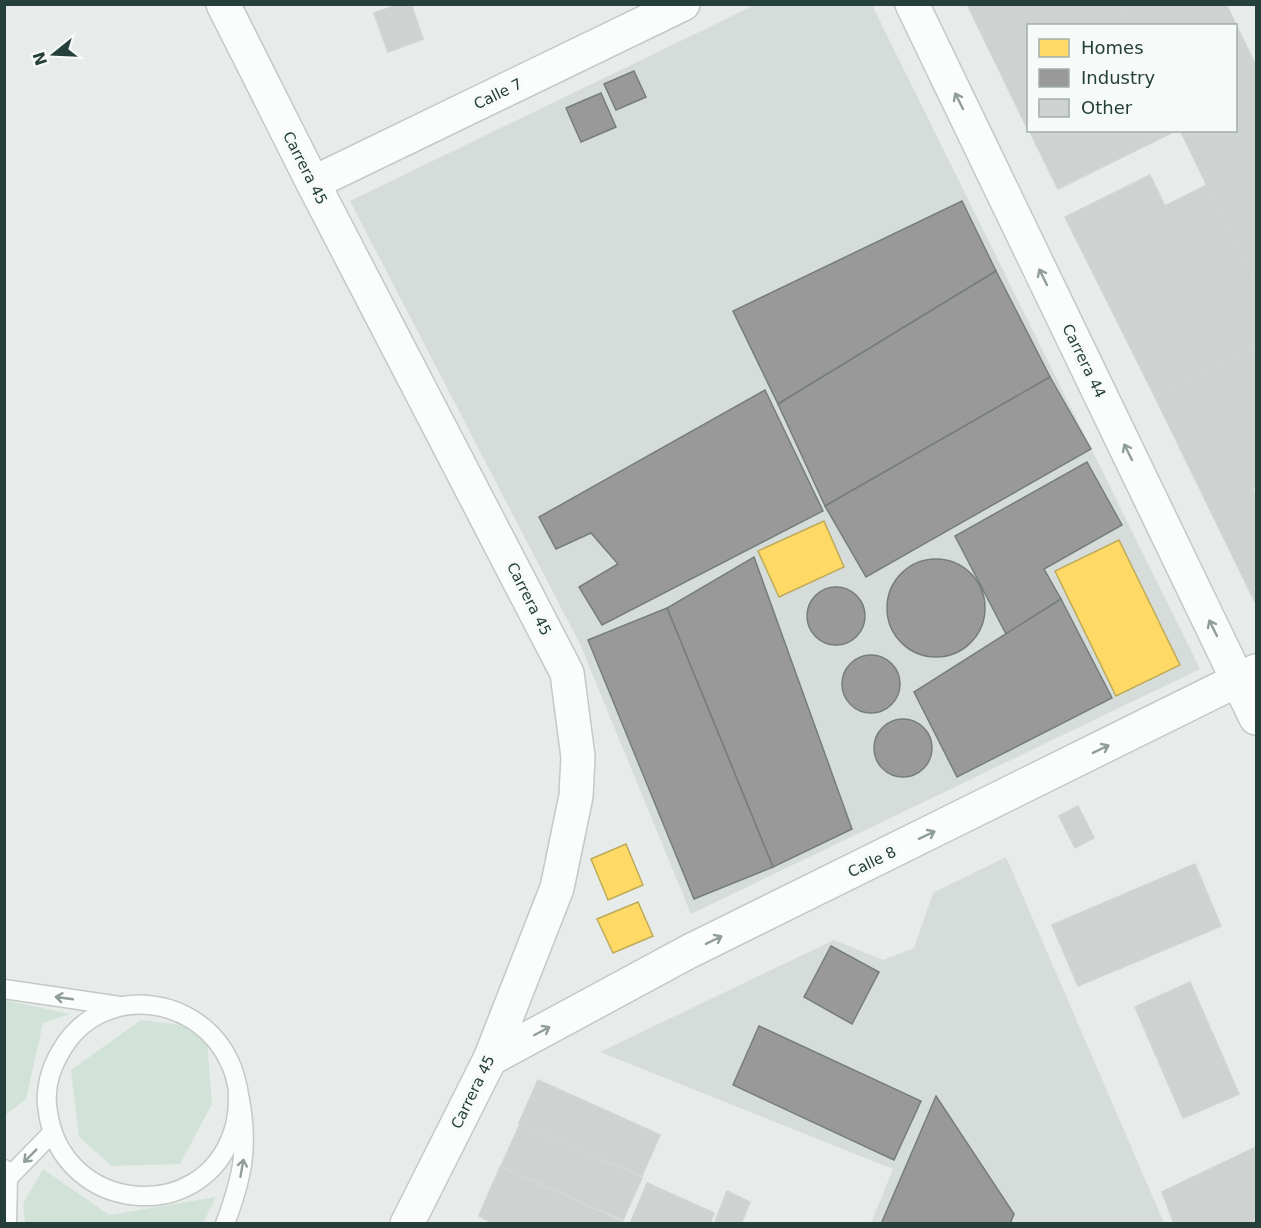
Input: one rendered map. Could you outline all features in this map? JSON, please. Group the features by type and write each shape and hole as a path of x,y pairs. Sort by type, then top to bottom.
{"street":[{"name":"Carrera 45","path":"223,4 313,183 567,673 578,757 576,796 557,888 490,1059 407,1224"},
{"name":"Calle 7","path":"313,183 683,4"},
{"name":"Carrera 44","path":"912,4 1247,676 1257,718"},
{"name":"Calle 8","path":"490,1059 688,952 1247,676"}],"lane":[{"path":"4,989 122,1006 144,1004 166,1007 187,1015 206,1028 220,1045 231,1066 238,1088 245,1128 243,1166 225,1224"},
{"path":"122,1006 100,1014 81,1026 66,1042 55,1062 48,1085 47,1110 52,1133 69,1161 80,1173 99,1187 122,1195 145,1197 168,1194 189,1185 208,1172 222,1154 233,1133 238,1111 238,1088"},
{"path":"7,1224 6,1174 52,1133"}],"shaded area":[{"path":"755,5 872,5 1200,669 691,914 580,644 350,201"},
{"path":"1006,857 1164,1223 871,1223 893,1169 600,1052 834,940 883,960 914,948 933,893"}],"green space":[{"path":"5,1000 70,1014 43,1023 26,1099 5,1115"},
{"path":"141,1020 206,1028 212,1104 180,1164 112,1166 79,1137 71,1070"},
{"path":"43,1169 109,1215 216,1197 203,1223 25,1223 23,1204"}],"building: Homes":[{"path":"824,521 844,567 779,597 758,551"},
{"path":"1119,540 1180,665 1116,696 1055,571"},
{"path":"626,844 643,885 608,900 591,859"},
{"path":"638,902 653,936 613,953 597,919"}],"building: Industry":[{"path":"634,71 646,97 616,110 604,84"},
{"path":"601,93 616,127 581,142 566,108"},
{"path":"962,201 996,271 778,404 733,311"},
{"path":"996,271 1050,377 825,506 778,404"},
{"path":"1050,377 1091,449 866,577 825,506"},
{"path":"765,390 823,511 602,625 579,587 618,564 591,533 556,549 539,517"},
{"path":"1087,462 1122,525 1044,569 1061,599 1006,634 955,536"},
{"path":"754,557 852,829 773,867 667,608"},
{"path":"936,559 955,563 971,573 981,589 985,608 981,627 971,643 955,653 936,657 917,653 901,643 891,627 887,608 891,589 901,573 917,563"},
{"path":"836,587 852,592 860,600 865,616 860,632 852,640 836,645 820,640 812,632 807,616 812,600 820,592"},
{"path":"1061,599 1112,698 957,777 914,692"},
{"path":"667,608 773,867 694,899 588,640"},
{"path":"865,655 877,655 892,663 900,678 900,690 892,705 877,713 865,713 850,705 842,690 842,678 850,663"},
{"path":"903,719 919,724 927,732 932,748 927,764 919,772 903,777 887,772 879,764 874,748 879,732 887,724"},
{"path":"831,946 879,972 852,1024 804,997"},
{"path":"759,1026 921,1101 894,1160 733,1085"},
{"path":"936,1096 1014,1214 1010,1224 881,1224"}],"building: Other":[{"path":"400,4 411,4 423,39 388,52 374,13"},
{"path":"967,4 1118,4 1127,24 1027,24 1027,128"},
{"path":"1118,4 1226,4 1236,24 1127,24"},
{"path":"1237,27 1256,66 1256,286 1181,132 1237,132"},
{"path":"1030,132 1173,132 1058,189"},
{"path":"1150,175 1165,206 1207,185 1256,286 1256,346 1155,397 1065,217"},
{"path":"1256,346 1256,487 1253,489 1256,497 1256,604 1155,397"},
{"path":"1078,806 1094,838 1075,848 1059,816"},
{"path":"1195,864 1221,926 1078,986 1052,925"},
{"path":"1190,982 1239,1094 1183,1118 1135,1007"},
{"path":"538,1080 660,1135 642,1176 519,1123"},
{"path":"520,1124 642,1178 623,1220 501,1166"},
{"path":"1256,1147 1256,1224 1174,1224 1162,1192"},
{"path":"500,1167 623,1222 622,1224 494,1224 479,1216"},
{"path":"647,1183 714,1213 710,1224 630,1224"},
{"path":"727,1191 750,1202 741,1224 714,1224"}]}
